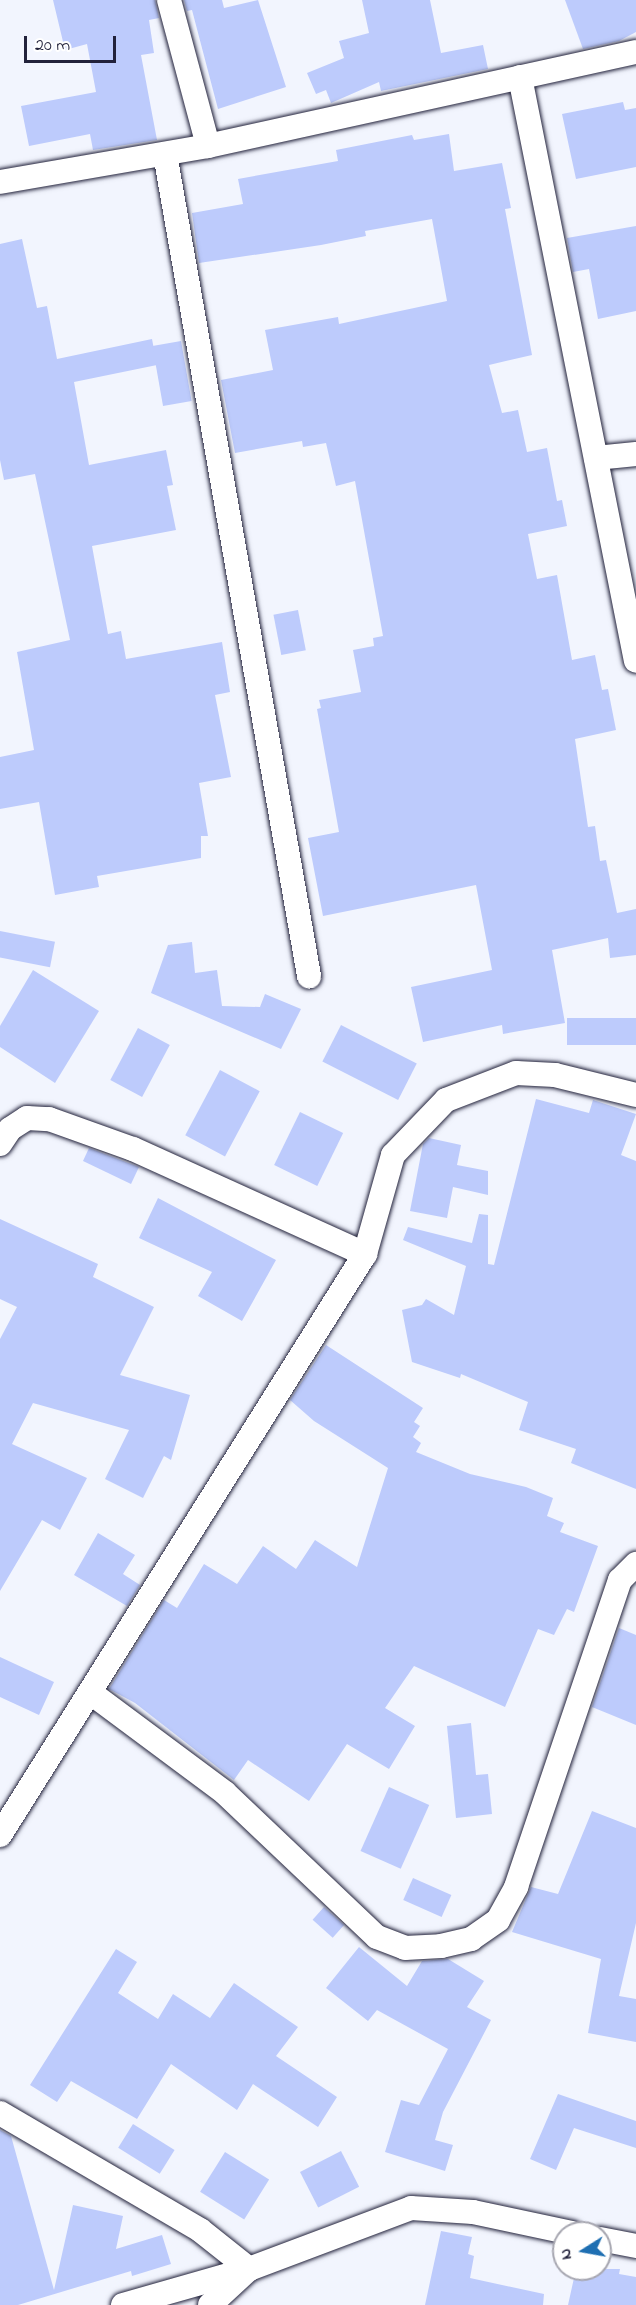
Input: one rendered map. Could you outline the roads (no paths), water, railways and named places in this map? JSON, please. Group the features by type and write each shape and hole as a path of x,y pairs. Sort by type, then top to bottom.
{"street":[{"path":"169,0 208,146"},
{"path":"0,182 208,146 636,52"},
{"path":"520,77 636,661"},
{"path":"165,154 309,976"},
{"path":"596,458 636,454"},
{"path":"0,1835 365,1254 393,1155 446,1100 516,1072 555,1075 636,1095"},
{"path":"0,1144 10,1129 27,1118 49,1119 133,1149 365,1254"},
{"path":"91,1693 225,1793 377,1937 405,1948 441,1946 471,1938 498,1920 516,1887 620,1580 636,1564"},
{"path":"0,2114 200,2230 249,2269"},
{"path":"123,2305 249,2269 411,2208 473,2212 552,2229"},
{"path":"612,2241 636,2246"},
{"path":"210,2305 249,2269"}]}
